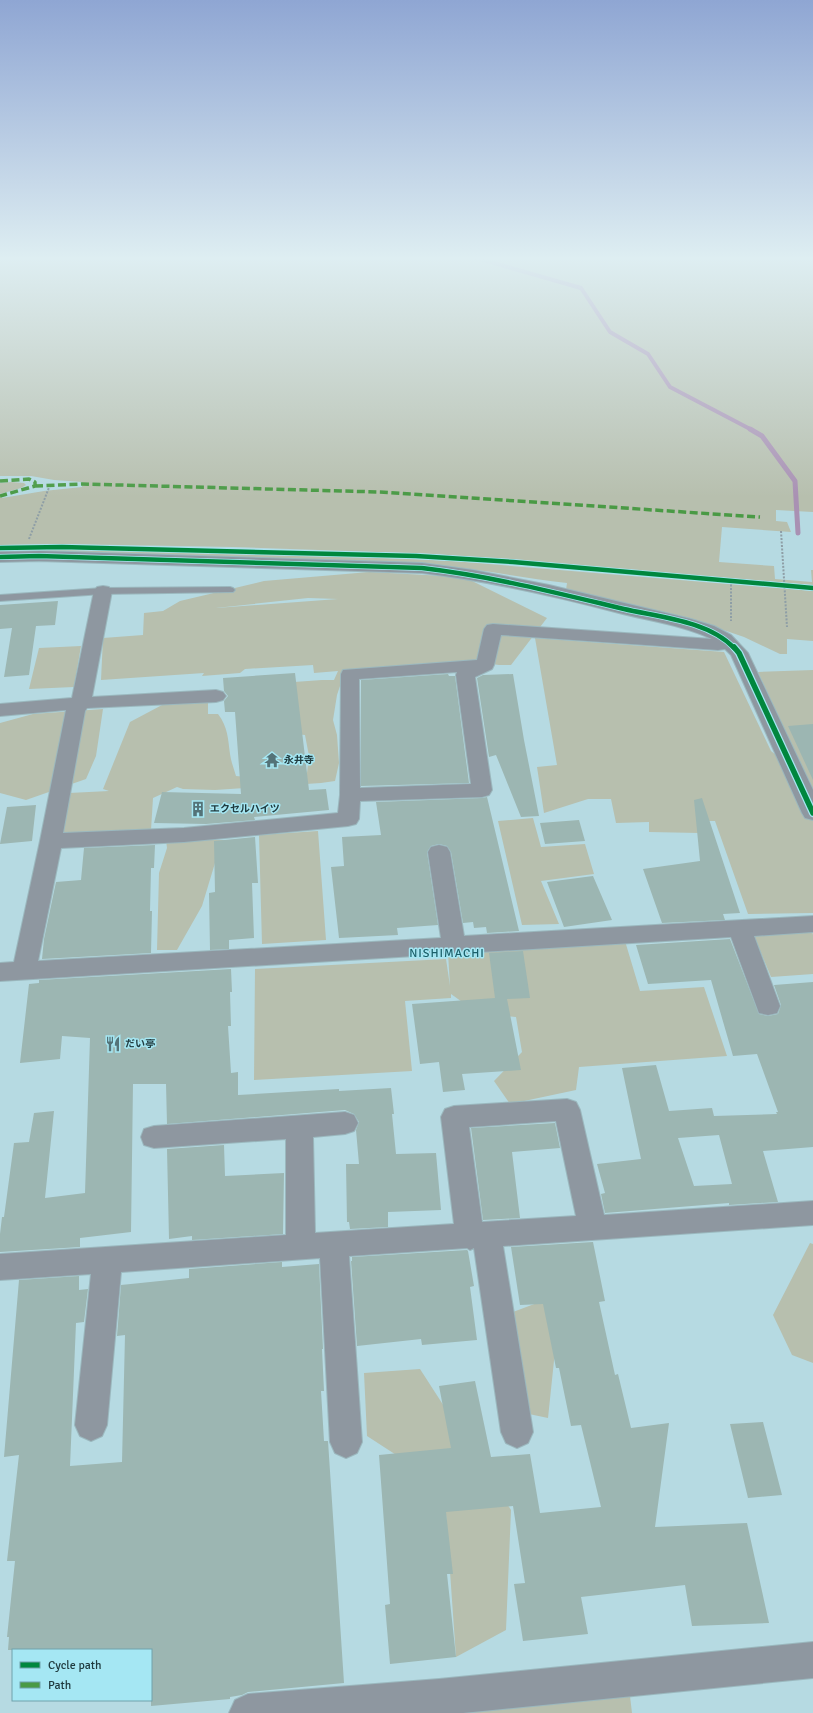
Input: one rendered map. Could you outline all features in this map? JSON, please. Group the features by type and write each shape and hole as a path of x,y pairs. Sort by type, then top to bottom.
{"street":[{"path":"0,557 39,556 414,568 459,572 514,581 708,630 730,642 739,652 813,813"},
{"path":"24,970 51,841 75,711 81,703 103,591"},
{"path":"485,665 493,629 718,645 730,642"},
{"path":"51,841 184,835 348,819 350,795 350,674 485,665"},
{"path":"350,795 482,790 465,675 485,665"},
{"path":"0,710 81,703 216,696"},
{"path":"439,852 454,945"},
{"path":"0,972 813,924"},
{"path":"740,929 768,1006"},
{"path":"517,1432 454,1117 567,1110 594,1228"},
{"path":"154,1137 345,1123"},
{"path":"299,1127 301,1248"},
{"path":"0,1267 813,1213"},
{"path":"334,1246 346,1442"},
{"path":"91,1425 107,1260"},
{"path":"248,1713 440,1705 813,1660"}],"lane":[{"path":"0,598 103,591 230,590"}],"path":[{"path":"28,540 50,485"},
{"path":"781,530 787,627"},
{"path":"723,580 739,582"},
{"path":"731,581 731,622"},
{"path":"777,585 792,586"}],"green space":[{"path":"0,337 813,337 813,512 776,510 776,521 787,522 791,532 722,527 719,562 774,566 775,579 812,582 811,570 813,570 813,585 435,554 233,547 62,544 0,545 0,496 2,498 44,491 82,487 82,482 54,480 31,476 0,476"},
{"path":"0,483 24,483 26,485 0,494"},
{"path":"35,549 272,553 452,561 813,591 813,641 787,639 787,654 780,654 744,637 700,622 566,590 567,583 436,565 0,553 0,551"},
{"path":"369,572 464,577 547,618 511,665 499,665 472,661 414,664 414,666 374,669 340,686 333,720 337,735 339,763 335,781 215,790 183,789 177,787 153,798 151,830 63,835 69,793 109,791 103,789 130,722 162,705 208,702 208,714 218,714 226,728 231,760 236,776 268,779 307,773 309,756 305,735 277,732 294,682 334,680 338,671 314,673 313,665 245,669 240,673 202,676 204,673 101,680 103,638 143,635 144,613 163,611 180,601 264,581","holes":["308,598 338,599 216,608"]},
{"path":"535,638 724,652 771,751 809,782 758,672 813,670 813,913 748,914 715,821 705,821 699,833 649,832 649,822 616,823 611,799 588,799 544,813 537,767 557,765"},
{"path":"81,646 74,687 29,689 39,648"},
{"path":"103,709 96,756 86,779 26,800 0,793 0,723 33,714"},
{"path":"533,818 541,847 585,844 594,874 541,881 559,924 522,925 498,821"},
{"path":"318,831 326,940 262,944 259,835"},
{"path":"166,840 224,840 215,863 202,906 177,950 157,950 159,873 167,848"},
{"path":"812,931 813,974 771,977 754,936"},
{"path":"625,941 640,991 704,987 727,1056 579,1067 576,1090 510,1104 494,1081 522,1052 516,1017 479,1014 451,994 451,998 405,1001 412,1071 254,1080 255,969 446,959 450,986 448,953"},
{"path":"810,1243 813,1244 813,1363 792,1355 773,1315"},
{"path":"561,1294 548,1418 529,1414 513,1312"},
{"path":"420,1369 511,1510 506,1630 456,1657 444,1486 367,1436 364,1373"},
{"path":"630,1696 632,1713 451,1713"}],"building":[{"path":"58,601 55,625 36,626 29,675 4,677 12,628 0,629 0,605"},
{"name":"永井寺","path":"295,673 309,790 326,789 329,810 254,817 255,820 206,824 154,823 162,792 241,794 235,712 225,712 224,701 228,696 224,691 223,678"},
{"path":"448,674 449,676 455,676 469,783 361,786 361,680"},
{"path":"513,674 539,816 521,817 496,755 489,757 477,678 483,675"},
{"path":"813,724 813,780 788,726"},
{"path":"487,797 519,931 487,933 486,927 474,928 473,922 463,923 451,852 447,846 439,844 431,846 427,852 438,925 397,928 398,935 339,938 331,867 344,866 342,837 381,835 376,802"},
{"path":"702,798 740,913 723,914 725,920 662,923 643,869 700,861 694,800"},
{"path":"36,805 32,841 0,844 7,807"},
{"path":"579,820 585,841 545,844 540,823"},
{"path":"255,837 258,883 252,883 254,938 229,940 229,949 210,950 209,893 215,892 214,841"},
{"path":"155,845 154,868 151,868 151,953 42,959 44,939 56,882 81,880 84,848"},
{"path":"593,876 612,920 564,927 547,882"},
{"path":"730,939 759,1014 768,1016 778,1014 781,1005 774,985 813,982 813,1147 763,1151 778,1202 729,1205 729,1203 605,1213 601,1194 605,1193 597,1164 641,1159 622,1068 656,1065 669,1111 712,1108 714,1116 777,1114 776,1112 778,1112 757,1054 733,1056 711,980 648,984 636,945","holes":["719,1135 732,1184 694,1186 678,1138"]},
{"path":"523,951 530,998 507,999 521,1070 462,1074 465,1090 443,1092 439,1062 420,1064 412,1004 495,998 489,953"},
{"path":"231,969 231,1026 228,1026 231,1073 238,1072 238,1095 339,1089 339,1091 391,1088 396,1154 436,1153 441,1210 388,1212 388,1227 350,1229 349,1222 347,1222 346,1164 359,1164 356,1130 359,1122 354,1114 345,1110 167,1124 166,1084 133,1084 131,1232 80,1238 80,1247 0,1252 2,1217 4,1217 14,1143 29,1142 34,1113 54,1111 45,1198 85,1193 90,1038 62,1036 60,1059 20,1063 29,984 39,983 39,980"},
{"path":"555,1123 560,1148 512,1152 520,1218 483,1220 471,1128"},
{"path":"224,1145 225,1176 284,1173 283,1234 192,1240 192,1236 169,1239 167,1149"},
{"path":"593,1242 605,1301 599,1302 615,1375 618,1374 631,1428 669,1423 655,1527 747,1523 769,1623 692,1626 685,1585 581,1597 588,1634 523,1641 514,1584 525,1583 513,1506 446,1512 453,1574 447,1574 456,1657 390,1664 385,1605 390,1604 379,1455 451,1448 439,1386 475,1381 491,1457 530,1454 540,1513 601,1507 581,1425 571,1426 559,1368 556,1368 543,1304 520,1305 511,1247"},
{"path":"467,1250 474,1286 470,1287 477,1340 422,1345 421,1339 357,1346 351,1261 352,1257"},
{"path":"282,1262 282,1267 319,1264 324,1391 321,1391 324,1441 328,1441 344,1683 248,1692 242,1695 230,1697 230,1699 151,1706 152,1649 8,1650 9,1637 7,1637 15,1561 7,1561 19,1455 4,1457 19,1280 79,1276 79,1290 88,1289 84,1322 76,1323 70,1466 122,1462 125,1335 117,1336 121,1285 189,1278 189,1269"},
{"path":"763,1422 782,1495 748,1498 730,1424"}],"waterway":[{"path":"619,337 648,354 670,387 752,430"},
{"path":"750,429 762,436 795,481 798,533"}],"marked path":[{"path":"0,481 29,479 35,482 35,486 0,496"},
{"path":"35,486 82,484 380,492 760,517"}],"cycle path":[{"path":"0,548 62,547 416,556 513,562 813,588"},
{"path":"0,557 39,556 422,568 473,575 524,585 672,619 696,626 721,637 730,643 739,653 813,813"}],"place":[{"name":"永井寺","path":"272,760"},
{"name":"エクセルハイツ","path":"198,809"},
{"name":"だい亭","path":"113,1044"}],"district":[{"name":"NISHIMACHI","path":"447,953"}]}
